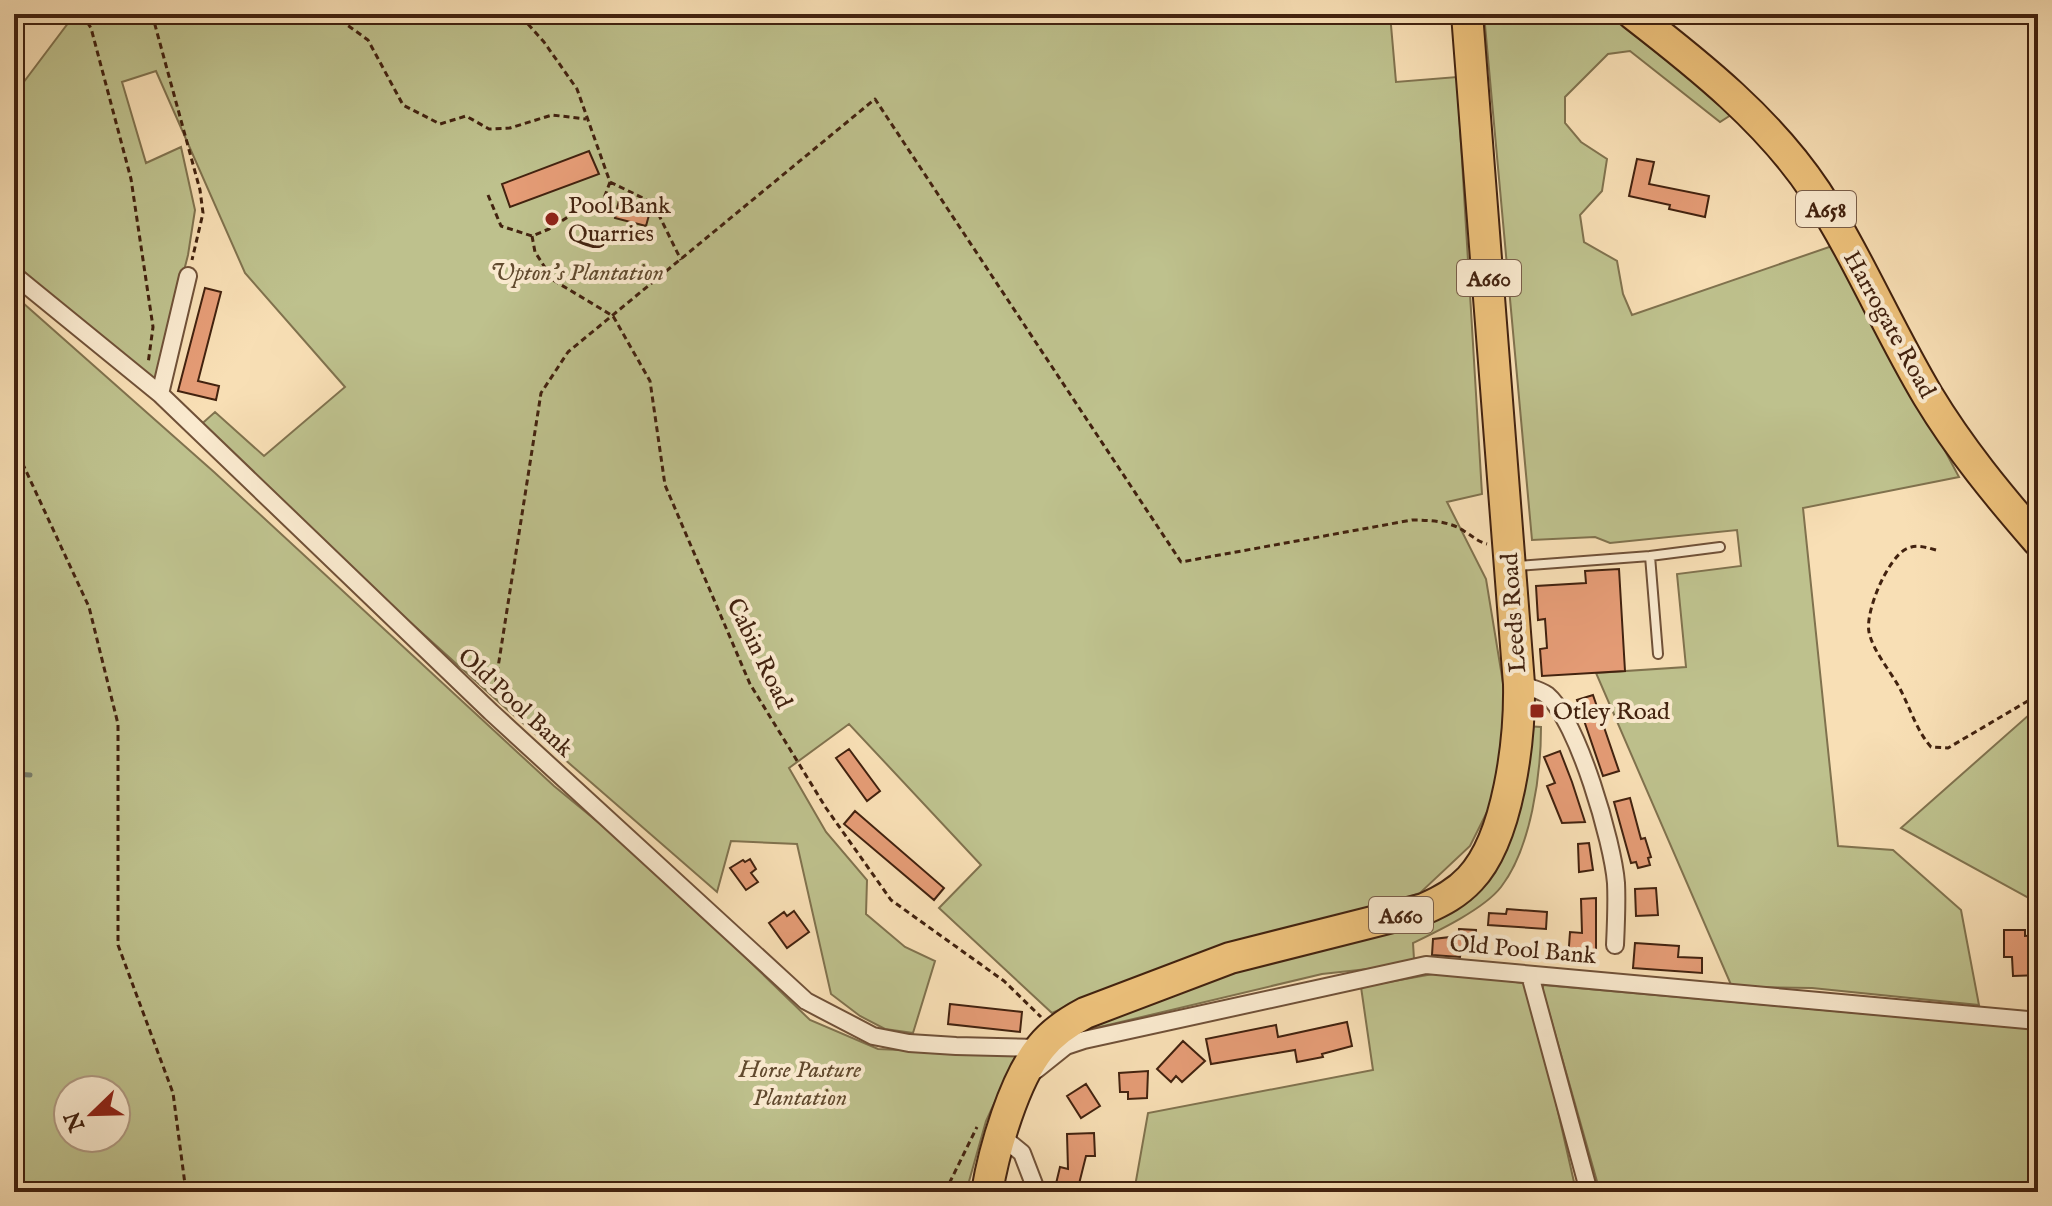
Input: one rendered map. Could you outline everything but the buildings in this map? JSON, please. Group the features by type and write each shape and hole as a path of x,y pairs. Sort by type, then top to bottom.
{"highway":[{"name":"Leeds Road","path":"1048,1040 1085,1013 1230,958 1424,909 1451,896 1472,877 1487,852 1500,819 1516,755 1519,684 1467,14"},
{"name":"Harrogate Road","path":"1633,14 1731,95 1788,154 1815,191 1856,261 1948,428 1970,462 2038,541"},
{"path":"987,1192 990,1130 1048,1040"}],"street":[{"name":"Old Pool Bank","path":"14,275 160,394 491,712 806,1001 873,1036 909,1043 956,1046 1048,1040"},
{"path":"160,394 188,276"},
{"path":"1519,684 1546,694 1568,722 1581,757 1605,828 1616,881 1615,945"},
{"name":"Old Pool Bank","path":"1022,1080 1066,1046 1084,1040 1426,965 2038,1021"},
{"path":"1530,975 1589,1192"},
{"path":"990,1130 1022,1153 1037,1192"}],"lane":[{"path":"1509,555 1650,556 1720,547"},
{"path":"1650,556 1658,654"}],"path":[{"path":"82,14 91,28 131,179 153,327 144,383"},
{"path":"152,14 200,190 203,213 188,276"},
{"path":"332,14 368,40 403,105 440,124 466,116 489,129 510,128 552,115 587,119"},
{"path":"488,195 501,226 532,236 603,201 610,182 577,89 544,42 519,14"},
{"path":"491,712 541,393 568,352 875,99 1181,562 1412,520 1451,525 1509,555"},
{"path":"610,182 653,203 681,260"},
{"name":"Cabin Road","path":"532,236 535,252 553,280 613,316 650,381 665,485 750,684 826,808 891,900 1004,981 1048,1040"},
{"path":"14,445 89,607 118,724 118,945 173,1093 186,1192"},
{"path":"1936,550 1916,546 1898,554 1868,618 1869,633 1924,739 1931,747 1948,748 2038,695"},
{"path":"945,1192 990,1130"}],"green space":[{"name":"Upton's Plantation","path":"75,14 95,14 99,17 102,14 1390,14 1396,82 1457,77 1482,494 1447,502 1486,579 1506,701 1502,772 1470,846 1420,893 1357,915 1117,985 1052,1013 939,908 981,865 849,724 789,768 826,832 867,880 866,914 905,947 935,961 913,1033 885,1029 860,1016 831,994 797,844 731,841 717,892 501,704 196,429 215,412 264,456 345,387 245,273 156,71 122,82 146,163 181,147 195,210 188,255 157,376 150,382 14,263 14,95"},
{"path":"1484,14 1607,14 1734,113 1720,122 1630,51 1608,54 1565,97 1565,123 1581,142 1607,159 1602,191 1580,215 1584,242 1617,261 1623,294 1632,315 1835,245 1959,477 1803,508 1838,846 1893,850 1961,910 1979,1005 1812,988 1732,987 1596,673 1686,667 1677,574 1741,566 1737,530 1610,543 1595,537 1532,540"},
{"name":"Horse Pasture Plantation","path":"14,295 214,472 554,786 649,864 810,1020 878,1049 992,1054 1014,1052 1016,1056 986,1121 966,1192 14,1192"},
{"path":"2038,707 2038,903 1901,828"},
{"path":"1525,726 1541,727 1539,767 1527,832 1511,871 1501,887 1484,903 1413,943 1414,959 1395,966 1322,974 1083,1031 1082,1024 1242,966 1451,905"},
{"path":"1444,972 1529,984 1574,1182 1543,1192 1134,1192 1148,1113 1373,1070 1361,987"},
{"path":"1543,985 2038,1029 2038,1192 1600,1192"}],"waterway":[{"path":"14,774 30,775"}],"place":[{"name":"Pool Bank Quarries","path":"552,219"},
{"name":"Otley Road","path":"1537,711"}]}
